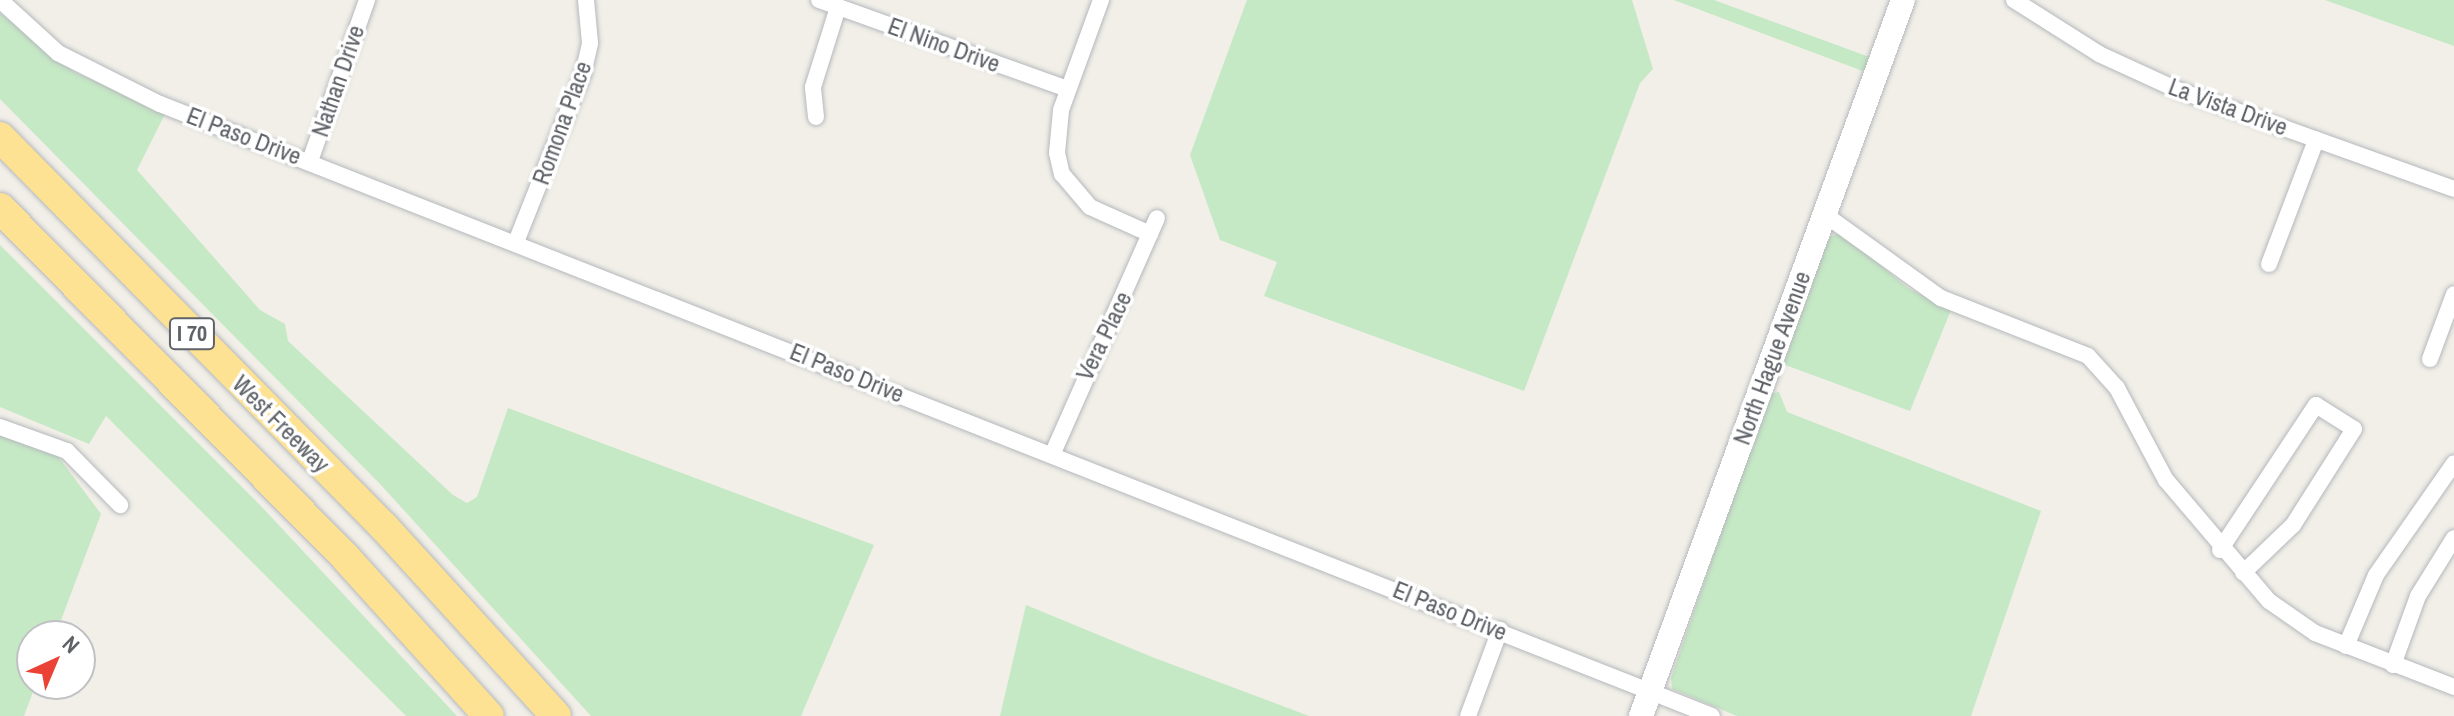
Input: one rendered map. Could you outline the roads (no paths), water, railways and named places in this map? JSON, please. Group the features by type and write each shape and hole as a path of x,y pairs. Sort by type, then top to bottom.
{"highway":[{"name":"West Freeway","path":"0,137 385,528 556,716"},
{"name":"West Freeway","path":"1,210 346,558 489,716"}],"main road":[{"name":"North Hague Avenue","path":"1641,716 1903,0"}],"street":[{"name":"El Paso Drive","path":"0,0 79,66 310,161 1712,716"},
{"name":"Nathan Drive","path":"310,161 367,0"},
{"name":"Romona Place","path":"516,242 583,74 590,43 586,0"},
{"name":"El Nino Drive","path":"819,0 1068,89"},
{"path":"1068,89 1101,0"},
{"name":"La Vista Drive","path":"2014,0 2099,54 2316,140 2454,189"},
{"path":"816,117 813,87 838,7"},
{"name":"Vera Place","path":"1052,455 1154,226 1090,207 1062,174 1056,131 1068,89"},
{"path":"2269,264 2316,140"},
{"path":"1824,214 1941,298 2049,336 2096,362 2117,388 2166,480 2220,550 2285,613 2346,646 2454,687"},
{"path":"2430,359 2454,294"},
{"path":"2220,550 2316,405 2354,429 2293,525 2243,573"},
{"path":"0,427 67,451 120,505"},
{"path":"2346,646 2376,575 2454,463"},
{"path":"2393,665 2418,596 2454,538"},
{"path":"1468,716 1500,630"}]}
